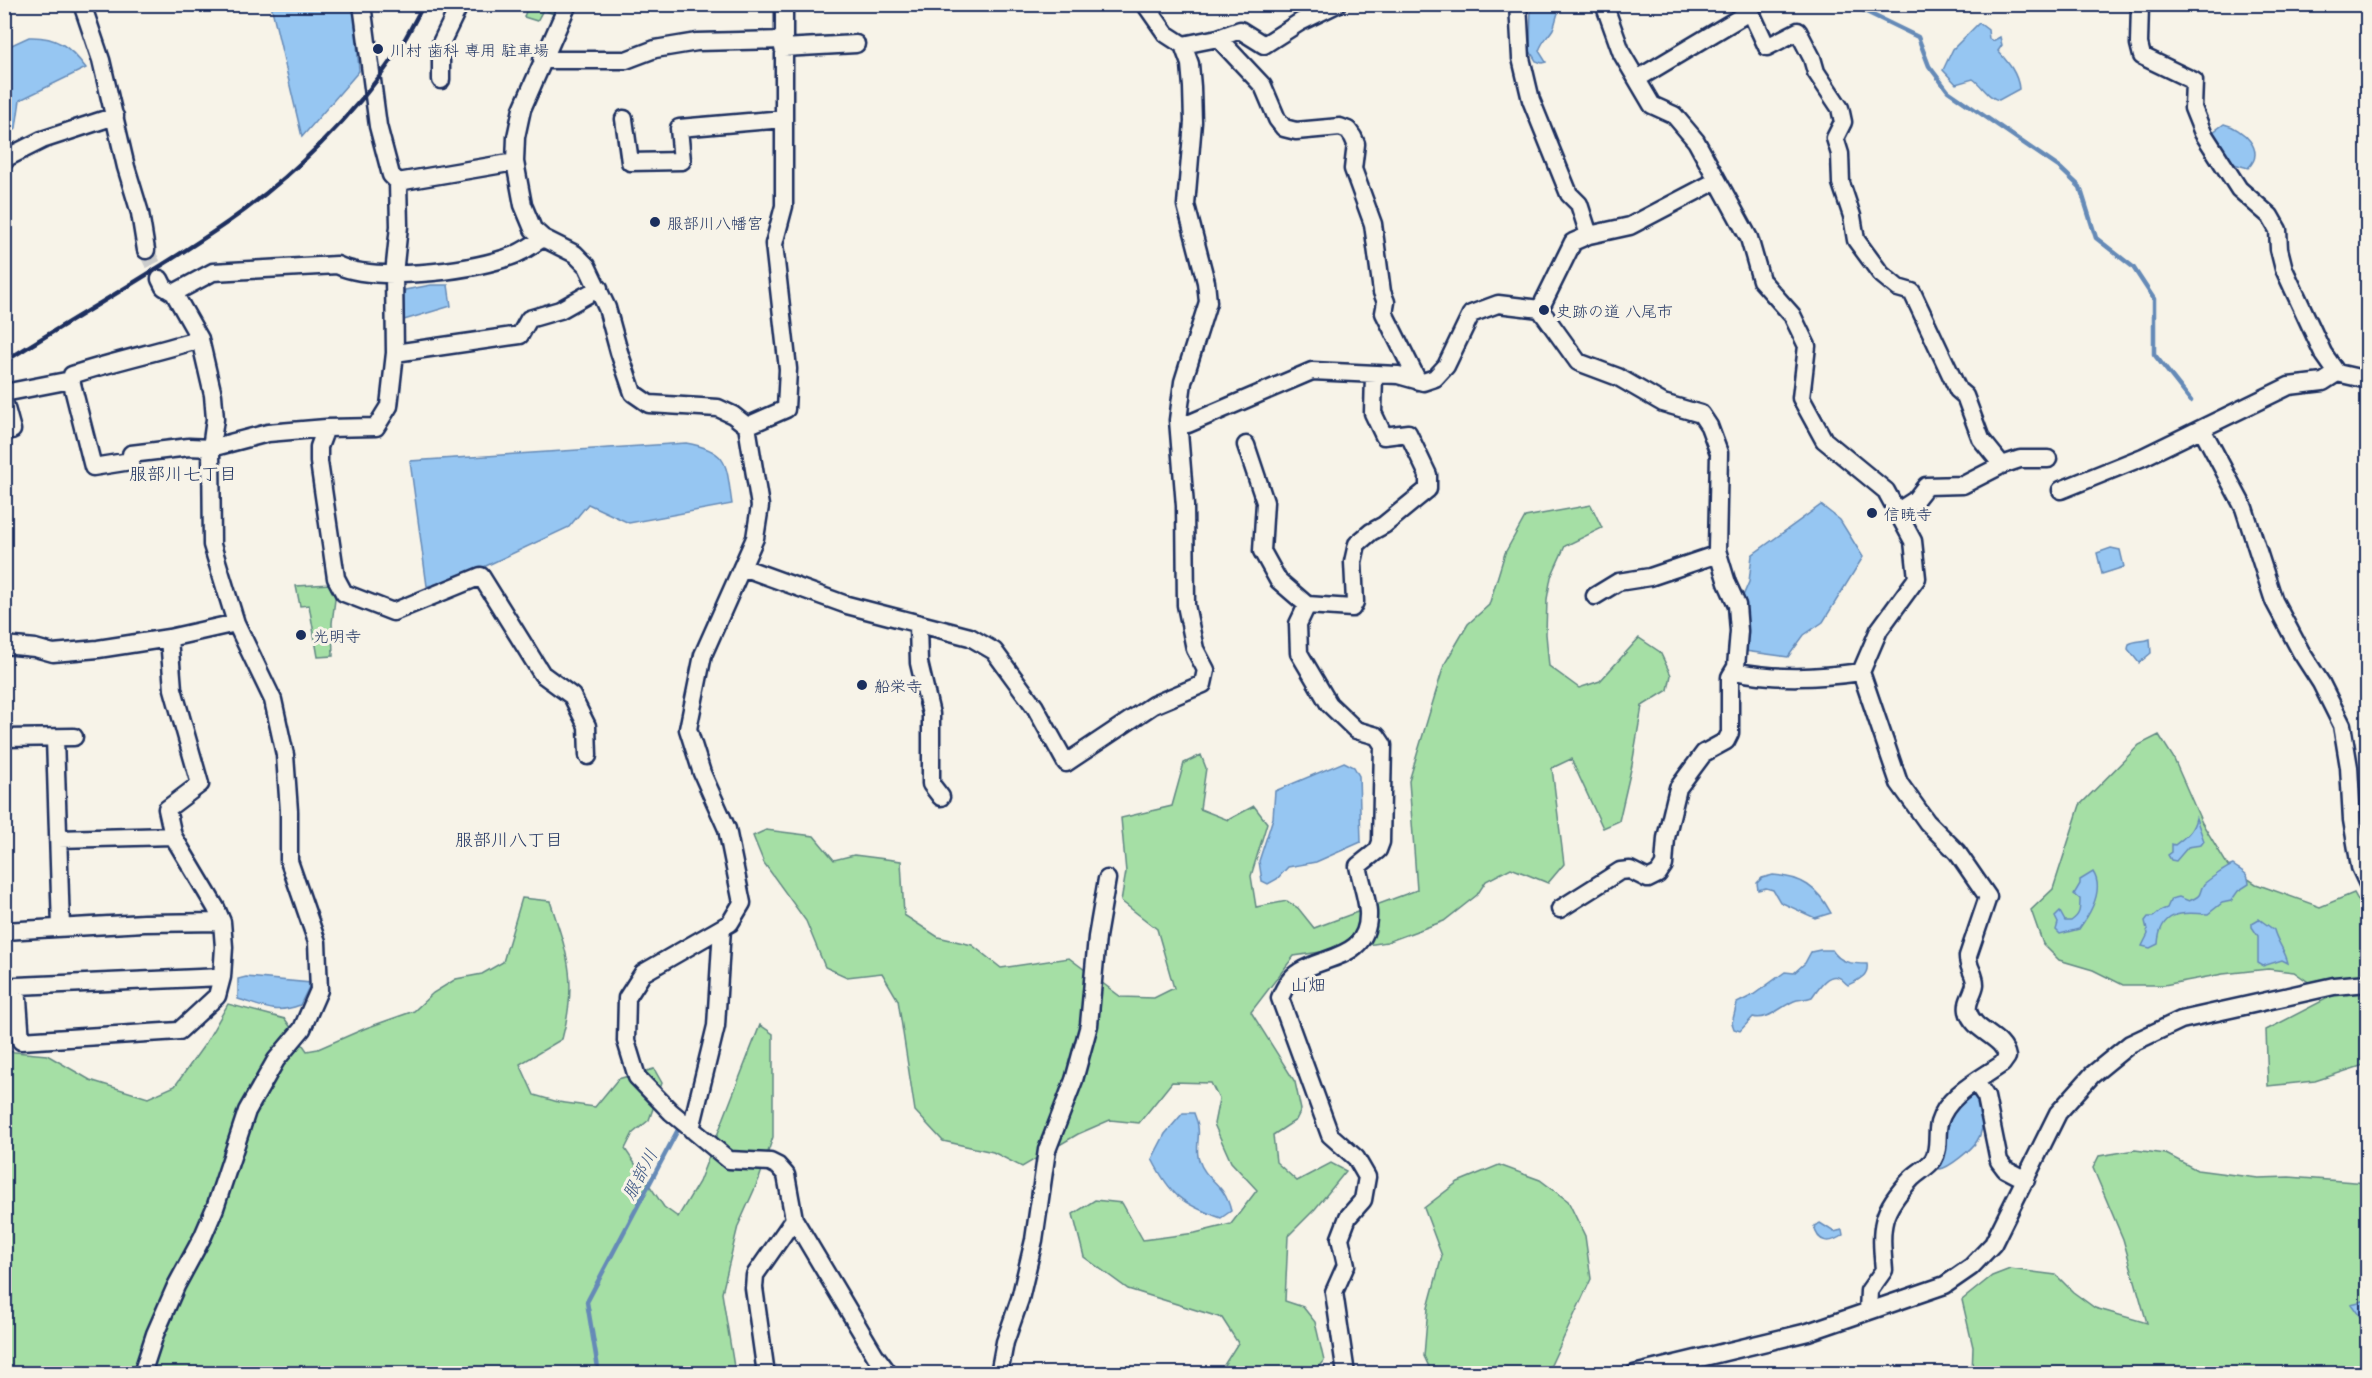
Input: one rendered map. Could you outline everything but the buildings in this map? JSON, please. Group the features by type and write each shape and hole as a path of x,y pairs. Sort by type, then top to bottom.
{"street":[{"path":"82,4 101,60 131,188 140,213 146,250"},
{"path":"200,339 168,349 119,359 72,375 70,380 93,467 131,461 131,454 189,447 211,448 268,433 376,427 389,406 395,353 394,274 399,226 398,182 391,175 378,126 362,4"},
{"path":"441,80 441,43 460,4"},
{"path":"568,4 522,109 516,136 515,162 523,205 533,229 543,238 575,254 587,266 599,288 633,393 649,404 718,408 733,415 747,426 760,506 755,538 703,656 688,729 702,773 727,829 742,903 730,923 643,973 627,998 626,1041 637,1077 729,1160 770,1162 786,1175 794,1219 875,1355 889,1374"},
{"path":"747,426 786,410 788,369 774,244 784,206 784,4"},
{"path":"742,567 847,605 970,638 994,651 1035,707 1066,763 1153,705 1203,684 1206,670 1195,649 1186,605 1185,506 1178,420 1183,382 1208,302 1206,282 1186,205 1193,122 1190,64 1183,45 1166,34 1146,10 1145,4"},
{"path":"1183,45 1218,38 1239,30 1263,45 1300,22 1336,4"},
{"path":"1518,4 1521,58 1531,100 1569,194 1579,204 1589,235"},
{"path":"1604,4 1622,54 1652,105 1674,115 1696,141 1749,238 1761,280 1792,315 1807,346 1801,398 1824,441 1886,491 1913,541 1917,578 1879,630 1860,672 1899,783 1927,822 1957,852 1988,897 1968,956 1967,963 1975,984 1968,1002 1968,1012 1972,1020 2006,1048 2007,1057 2002,1064 1955,1097 1940,1119 1933,1161 1916,1174 1894,1197 1885,1214 1881,1238 1884,1270 1869,1291 1868,1311"},
{"path":"2140,4 2139,44 2142,56 2194,81 2193,108 2203,133 2240,189 2270,216 2278,230 2279,249 2284,269 2323,353 2337,373 2367,380"},
{"path":"1637,79 1749,8 1767,47 1798,31 1812,58 1816,72 1840,108 1843,122 1835,138 1840,154 1841,183 1852,216 1856,240 1881,274 1899,288 1912,292 1958,390 1965,396 1981,439 2002,465"},
{"path":"1218,38 1263,86 1277,119 1284,128 1296,130 1340,127 1348,130 1353,137 1356,144 1353,169 1373,224 1382,292 1386,302 1384,313 1418,381"},
{"path":"542,60 626,60 655,49 697,42 856,44"},
{"path":"4,162 8,157 42,140 115,116"},
{"path":"624,119 630,162 682,161 679,128 783,119"},
{"path":"398,182 515,162"},
{"path":"1540,309 1573,242 1589,235 1630,226 1716,181"},
{"path":"174,293 213,272 338,265 351,272 424,273 491,262 518,253 543,238"},
{"path":"142,1374 155,1334 176,1286 215,1208 247,1111 276,1060 302,1029 319,990 317,942 289,861 289,811 285,754 273,700 236,623 212,545 211,448 215,419 213,395 200,339 174,293 164,287 160,279"},
{"path":"395,353 519,335 529,319 560,310 599,288"},
{"path":"1178,420 1188,424 1312,371 1398,375 1423,382 1435,378 1446,366 1471,314 1498,304 1540,309 1578,362 1618,377 1663,403 1701,414 1709,426 1719,453 1719,554 1727,583 1737,605 1739,631 1737,667 1730,676 1730,733 1726,741 1704,753 1678,788 1666,838 1664,865 1658,874 1648,879 1630,870 1620,871 1560,909"},
{"path":"2061,490 2202,429 2289,386 2323,382 2337,373"},
{"path":"1246,445 1265,502 1262,551 1278,580 1307,604 1352,608 1355,602 1353,562 1357,544 1428,489 1428,475 1408,433 1384,436 1373,413 1374,374"},
{"path":"4,393 70,380"},
{"path":"4,401 12,430"},
{"path":"326,428 319,447 319,462 336,578 344,593 393,612 481,576 543,674 572,696 588,726 588,756"},
{"path":"2202,429 2244,508 2274,601 2301,652 2321,682 2342,726 2354,832 2360,867 2367,884"},
{"path":"1898,511 1915,500 1926,486 1963,485 2002,465 2020,459 2048,459"},
{"path":"1595,596 1618,582 1650,577 1719,554"},
{"path":"1307,604 1298,624 1299,653 1329,704 1356,730 1377,736 1383,745 1381,842 1378,850 1358,866 1368,913 1364,934 1347,953 1299,972 1285,984 1280,998 1330,1135 1356,1158 1367,1177 1363,1200 1348,1217 1340,1238 1346,1265 1334,1292 1346,1374"},
{"path":"4,645 35,648 53,653 98,650 236,623"},
{"path":"918,624 919,663 931,714 931,784 941,797"},
{"path":"168,638 173,688 200,784 167,809 173,836 222,922 224,947 222,977 217,996 179,1030 21,1041 11,986 222,977"},
{"path":"1734,671 1787,679 1820,678 1860,672"},
{"path":"4,738 74,737"},
{"path":"56,738 61,927"},
{"path":"58,839 173,836"},
{"path":"999,1374 1005,1342 1020,1299 1034,1240 1047,1150 1074,1080 1089,1025 1097,938 1107,879"},
{"path":"4,931 222,922"},
{"path":"692,1129 716,1026 722,928"},
{"path":"1634,1374 1808,1332 1945,1285 1971,1267 1993,1244 2058,1113 2092,1075 2130,1044 2181,1020 2334,986 2367,983"},
{"path":"1976,1082 1986,1097 1999,1161 2005,1169 2026,1180"},
{"path":"766,1374 754,1288 755,1275 794,1219"}],"green space":[{"path":"528,4 557,5 554,14 543,10 537,21 524,17"},
{"path":"1591,505 1602,528 1565,546 1551,577 1547,599 1546,634 1549,666 1579,688 1600,681 1639,638 1660,652 1671,675 1668,690 1642,706 1619,821 1603,828 1571,759 1552,768 1564,864 1548,883 1511,868 1486,881 1477,895 1444,921 1387,942 1294,956 1251,1012 1295,1082 1301,1110 1296,1120 1273,1135 1276,1162 1297,1181 1331,1163 1346,1171 1315,1209 1288,1236 1285,1301 1303,1307 1315,1322 1324,1361 1315,1373 1219,1373 1238,1343 1222,1318 1128,1289 1084,1257 1073,1214 1095,1200 1122,1203 1143,1240 1195,1233 1231,1224 1257,1190 1231,1162 1214,1124 1219,1099 1211,1083 1172,1082 1139,1123 1110,1120 1078,1134 1022,1167 993,1152 943,1141 915,1111 898,1000 882,973 847,977 825,967 806,921 764,863 753,836 766,830 814,836 834,860 854,855 901,861 904,915 938,937 972,945 1001,968 1069,958 1121,997 1154,998 1174,988 1157,929 1121,901 1126,872 1121,818 1172,806 1184,763 1201,755 1206,768 1200,809 1228,820 1254,806 1267,823 1251,876 1256,907 1287,901 1298,908 1314,928 1417,890 1409,781 1444,665 1468,624 1489,605 1505,553 1525,517"},
{"path":"331,584 336,592 332,623 333,656 318,657 309,605 300,606 296,586"},
{"path":"2159,735 2173,757 2202,823 2228,866 2256,884 2320,907 2354,893 2367,916 2367,1064 2315,1081 2268,1086 2266,1030 2330,997 2294,972 2268,969 2223,974 2164,985 2123,985 2093,970 2059,960 2043,944 2031,910 2053,889 2080,805 2139,745"},
{"path":"522,898 550,901 566,954 570,984 567,1019 562,1039 520,1064 534,1095 558,1102 595,1107 618,1079 654,1069 662,1083 649,1120 633,1133 625,1149 664,1207 678,1217 699,1182 760,1025 773,1034 773,1137 759,1179 738,1226 722,1293 735,1373 5,1373 4,1051 47,1055 90,1080 148,1098 175,1086 205,1044 228,1004 285,1019 307,1051 318,1049 366,1028 414,1011 433,993 456,979 482,974 503,962"},
{"path":"2135,1150 2166,1154 2197,1170 2258,1178 2289,1177 2367,1183 2367,1373 1972,1373 1973,1347 1962,1300 1992,1276 2010,1269 2056,1275 2073,1292 2095,1308 2147,1323 2123,1239 2093,1168 2099,1156"},
{"path":"1499,1165 1540,1180 1568,1201 1585,1236 1591,1279 1551,1365 1552,1373 1432,1373 1424,1356 1428,1308 1442,1256 1424,1208 1458,1182"}],"water":[{"path":"271,5 354,5 359,71 302,137"},
{"path":"1531,5 1563,5 1553,29 1540,48 1539,51 1546,62 1542,63 1536,61 1530,51"},
{"path":"1979,23 1988,30 1989,39 1993,41 2000,37 2002,45 1998,51 2017,78 2019,89 1999,100 1991,96 1973,79 1956,84 1943,70 1953,49"},
{"path":"29,37 47,38 62,44 86,68 20,100 16,128 5,140 5,48"},
{"path":"2224,124 2245,135 2254,147 2253,161 2248,168 2227,162 2213,136 2213,132"},
{"path":"431,285 448,285 451,306 404,320 402,299 405,290"},
{"path":"686,443 711,450 723,462 732,504 629,523 588,504 569,527 454,581 427,586 410,461"},
{"path":"1821,505 1840,520 1863,557 1823,622 1804,635 1788,657 1745,651 1743,596 1749,582 1752,555"},
{"path":"2111,548 2120,550 2124,567 2102,574 2097,553"},
{"path":"2150,639 2151,653 2139,663 2128,649 2129,644"},
{"path":"1344,762 1354,767 1359,776 1361,842 1316,862 1288,867 1277,879 1268,884 1262,881 1259,861 1273,818 1275,791"},
{"path":"2196,818 2204,841 2201,845 2188,847 2176,861 2171,860 2168,855 2172,852 2172,844 2175,845 2188,834"},
{"path":"2233,865 2246,874 2249,884 2238,891 2231,901 2222,903 2208,914 2181,914 2168,919 2163,925 2158,944 2150,948 2142,946 2148,934 2145,921 2148,917 2153,917 2167,908 2171,899 2179,897 2189,901 2197,897 2204,884"},
{"path":"2093,872 2097,894 2088,916 2079,929 2060,934 2056,930 2058,923 2055,917 2060,912 2065,921 2071,921 2076,917 2080,909 2080,899 2074,894 2080,880"},
{"path":"1773,875 1792,878 1808,885 1820,896 1831,913 1815,918 1780,902 1773,890 1766,888 1758,890 1757,883 1762,878"},
{"path":"2259,919 2274,930 2288,963 2282,960 2263,966 2258,963 2258,936 2252,923"},
{"path":"1832,950 1839,958 1847,962 1867,964 1866,972 1848,985 1840,978 1831,977 1823,982 1812,997 1792,1002 1764,1017 1753,1017 1740,1031 1734,1029 1732,1023 1737,1003 1753,995 1785,972 1794,973 1805,963 1811,952"},
{"path":"246,977 311,983 300,1005 275,1009 238,999 238,979"},
{"path":"1967,1093 1973,1096 1980,1107 1983,1121 1980,1135 1965,1153 1940,1169 1936,1167 1943,1122"},
{"path":"1183,1113 1194,1113 1198,1125 1199,1160 1228,1201 1231,1211 1221,1218 1196,1208 1179,1197 1165,1182 1152,1159 1165,1134"},
{"path":"1820,1223 1834,1232 1842,1230 1843,1235 1834,1240 1825,1241 1818,1236 1814,1226"},
{"path":"2367,1300 2367,1330 2364,1329 2366,1325 2351,1304"}],"waterway":[{"path":"1850,4 1918,37 1929,66 1948,91 2060,168 2080,187 2096,238 2133,267 2154,299 2154,354 2191,401"},
{"name":"服部川","path":"599,1374 587,1302 681,1124"}],"tunnel":[{"path":"146,250 160,279"}],"railway":[{"path":"4,362 201,240 275,186 298,166 362,99 397,52 424,4"}],"place":[{"name":"川村 歯科 専用 駐車場","path":"378,49"},
{"name":"服部川八幡宮","path":"655,222"},
{"name":"史跡の道 八尾市","path":"1544,310"},
{"name":"信暁寺","path":"1872,513"},
{"name":"光明寺","path":"301,635"},
{"name":"船栄寺","path":"862,685"}],"district":[{"name":"服部川七丁目","path":"183,473"},
{"name":"服部川八丁目","path":"509,839"},
{"name":"山畑","path":"1308,984"}]}
